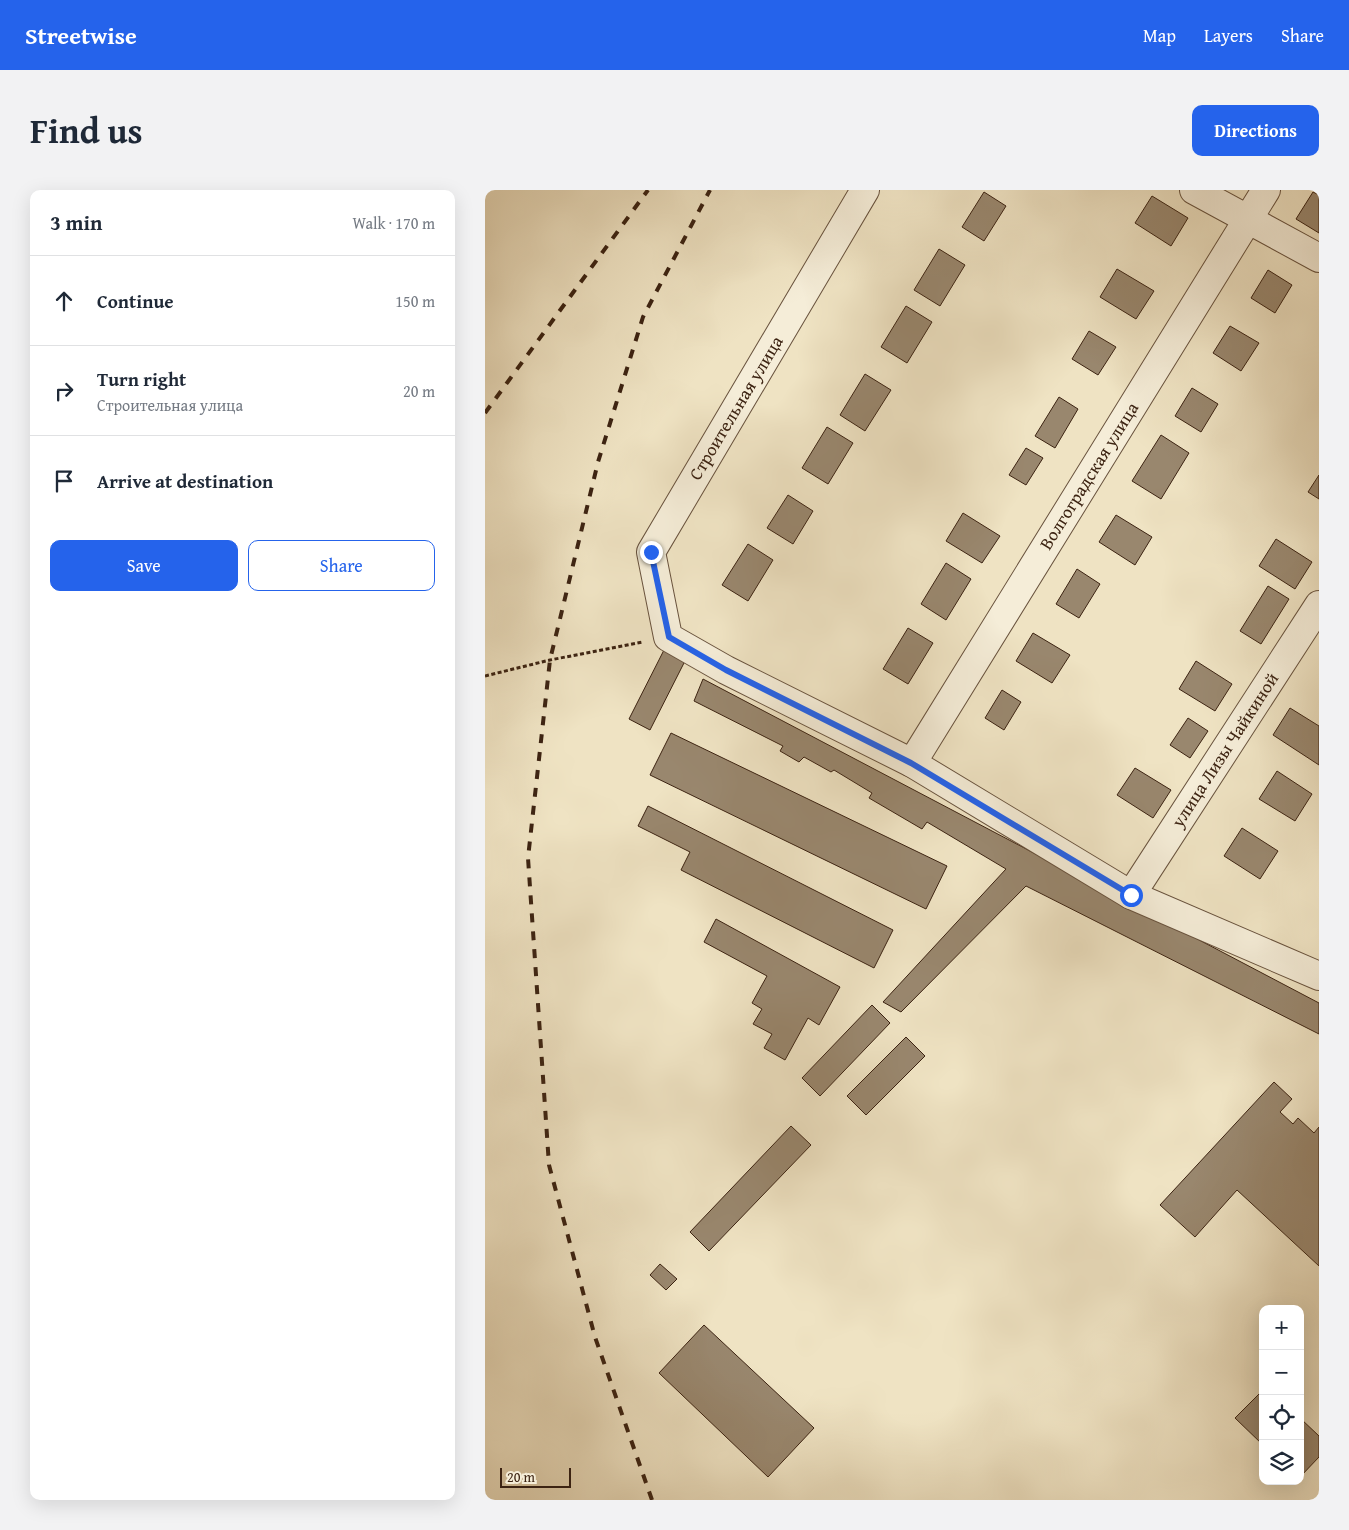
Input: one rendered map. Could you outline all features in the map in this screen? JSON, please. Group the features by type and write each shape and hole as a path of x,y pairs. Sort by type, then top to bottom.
{"street":[{"name":"Строительная улица","path":"669,637 651,552 865,190"},
{"path":"1194,190 1319,258"},
{"name":"Волгоградская улица","path":"911,763 1266,190"},
{"name":"улица Лизы Чайкиной","path":"1131,895 1319,605"},
{"path":"669,637 726,670 911,763 1131,895 1319,976"}],"path":[{"path":"485,676 550,660 669,637"}],"building":[{"path":"984,192 1006,206 984,241 962,227"},
{"path":"1313,192 1319,195 1319,233 1296,219"},
{"path":"1152,196 1188,218 1171,246 1135,223"},
{"path":"939,249 965,265 940,306 914,290"},
{"path":"1117,269 1154,291 1136,319 1100,297"},
{"path":"1268,270 1292,285 1275,313 1251,298"},
{"path":"906,306 932,322 907,363 881,347"},
{"path":"1230,326 1259,343 1241,371 1213,353"},
{"path":"1089,331 1116,347 1098,375 1072,359"},
{"path":"865,374 891,390 865,431 840,415"},
{"path":"1192,388 1218,404 1201,432 1175,416"},
{"path":"1059,397 1078,409 1055,448 1035,436"},
{"path":"827,427 853,443 828,484 802,468"},
{"path":"1161,435 1189,453 1161,499 1132,481"},
{"path":"1026,448 1043,458 1026,485 1009,475"},
{"path":"1319,475 1319,499 1308,492"},
{"path":"788,495 813,511 793,544 767,528"},
{"path":"963,513 1000,536 982,563 946,541"},
{"path":"1116,515 1152,537 1135,565 1099,542"},
{"path":"1276,539 1312,562 1295,589 1259,566"},
{"path":"748,544 773,560 748,601 722,585"},
{"path":"946,563 971,579 946,620 921,604"},
{"path":"1077,569 1100,584 1079,618 1056,604"},
{"path":"1268,586 1289,599 1261,644 1240,631"},
{"path":"908,628 933,643 908,684 883,669"},
{"path":"1033,633 1070,655 1052,683 1016,661"},
{"path":"665,648 686,659 650,730 629,719"},
{"path":"1196,661 1232,684 1215,711 1179,689"},
{"path":"703,679 1319,1003 1319,1034 1026,886 901,1012 883,1002 1006,869 927,822 922,829 869,798 872,793 834,770 831,772 804,757 799,762 780,751 783,746 694,701"},
{"path":"1002,690 1021,702 1004,730 985,718"},
{"path":"1290,708 1319,726 1319,765 1273,735"},
{"path":"1188,718 1208,731 1190,758 1170,745"},
{"path":"671,733 947,866 926,909 650,775"},
{"path":"1135,768 1171,790 1153,818 1117,795"},
{"path":"1277,771 1312,794 1295,821 1259,799"},
{"path":"648,806 893,930 874,968 681,870 690,852 638,826"},
{"path":"1242,828 1278,851 1260,879 1224,856"},
{"path":"716,919 840,987 819,1025 808,1018 785,1060 764,1048 772,1034 753,1024 762,1009 752,1003 767,976 704,942"},
{"path":"872,1005 890,1023 820,1096 802,1078"},
{"path":"906,1037 925,1056 866,1115 847,1096"},
{"path":"1274,1082 1292,1099 1280,1112 1293,1124 1298,1118 1314,1133 1319,1127 1319,1266 1237,1190 1195,1237 1160,1205"},
{"path":"791,1126 811,1145 709,1251 690,1232"},
{"path":"660,1264 677,1279 666,1290 650,1275"},
{"path":"704,1325 814,1428 768,1477 659,1373"},
{"path":"1259,1394 1259,1441 1235,1418"},
{"path":"1304,1422 1319,1436 1319,1457 1304,1473"}],"railway":[{"path":"485,413 648,190"},
{"path":"652,1500 595,1337 549,1165 528,858 550,660 598,462 643,317 710,190"}],"route":[{"path":"651,552 669,637 726,670 911,763 1131,895"}]}
